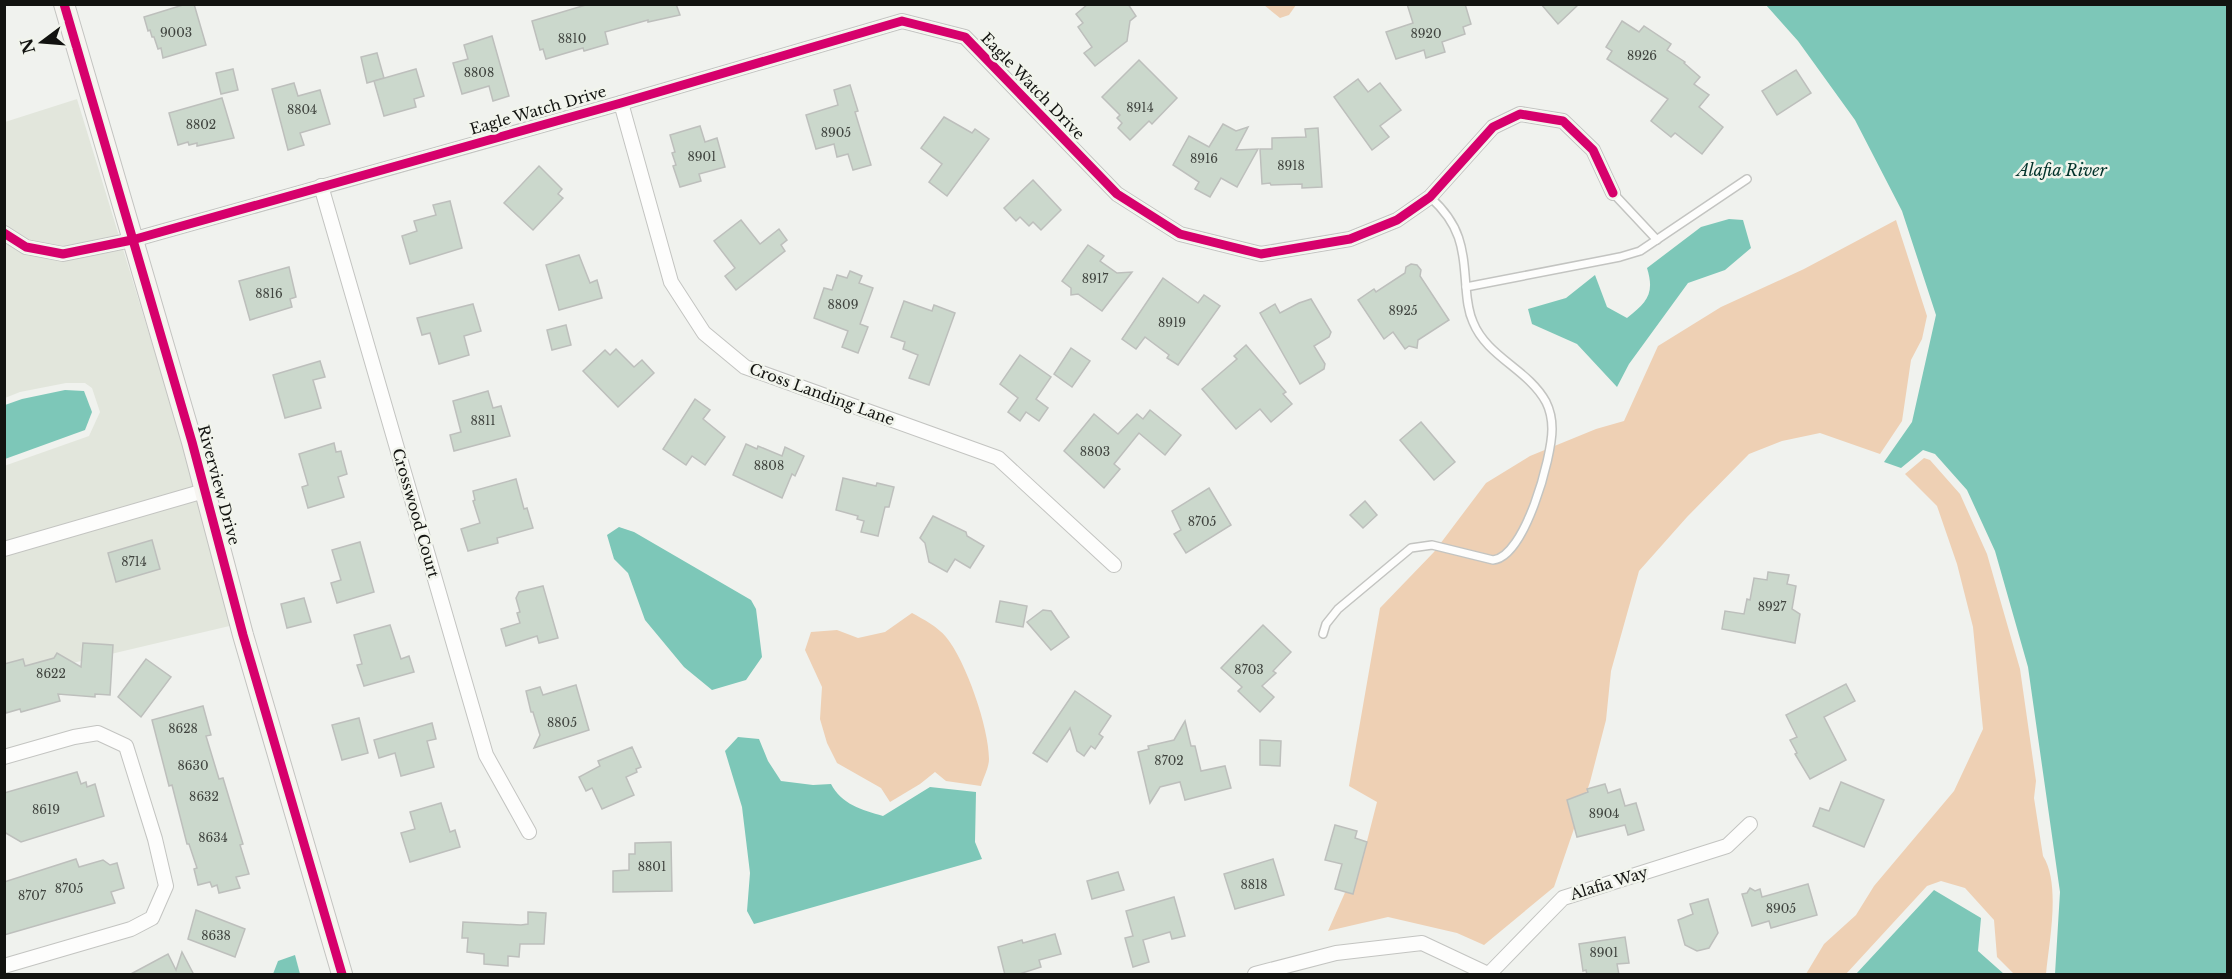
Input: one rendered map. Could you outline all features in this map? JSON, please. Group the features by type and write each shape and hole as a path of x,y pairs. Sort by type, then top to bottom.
{"street":[{"name":"Riverview Drive","path":"64,4 192,442 243,634 342,975"},
{"name":"Eagle Watch Drive","path":"4,233 26,247 63,254 132,240 621,103 902,21 965,38 1117,194 1180,234 1261,254 1350,239 1397,220 1430,197 1493,127 1520,114 1563,121 1593,150 1613,193"},
{"name":"Cross Landing Lane","path":"621,103 671,282 704,333 746,367 998,458 1114,565"},
{"name":"Crosswood Court","path":"321,186 486,755 529,832"},
{"path":"4,549 204,491"},
{"path":"4,757 74,737 98,733 126,746 155,839 166,886 152,918 131,929 4,966"},
{"name":"Alafia Way","path":"1488,975 1563,898 1727,846 1750,824"},
{"path":"1255,975 1336,952 1422,943 1488,975"}],"lane":[{"path":"1466,287 1640,251 1747,179"},
{"path":"1613,193 1658,240"},
{"path":"1323,634 1326,624 1338,609 1411,548 1432,545 1478,557 1500,559 1511,549 1527,521 1539,491 1552,431 1547,405 1534,384 1480,336 1469,313 1462,243 1442,208 1430,197"}],"shaded area":[{"path":"1264,5 1296,5 1289,15 1280,18"},
{"path":"77,99 238,624 5,679 4,466 89,436 100,412 92,388 85,383 66,383 20,392 5,398 5,122"},
{"path":"1896,220 1927,316 1922,339 1911,360 1902,421 1880,454 1820,433 1782,441 1749,454 1687,517 1639,571 1611,671 1606,720 1590,782 1554,887 1484,945 1457,933 1388,917 1328,931 1366,845 1377,802 1349,786 1380,608 1434,552 1486,483 1530,456 1596,429 1624,421 1658,346 1721,307 1804,269"},
{"path":"1924,458 1930,460 1960,494 1987,554 2020,669 2036,781 2034,798 2043,856 2048,868 2053,897 2046,974 2014,974 1997,957 1994,920 1965,888 1941,881 1927,886 1846,974 1806,974 1824,944 1856,915 1874,886 1954,791 1983,729 1973,627 1957,564 1937,506 1905,474"},
{"path":"912,613 943,633 954,648 981,713 989,762 981,786 946,781 935,772 890,802 881,788 837,763 827,743 820,719 822,687 805,650 811,632 837,630 858,638 885,632"}],"water":[{"name":"Alafia River","path":"1766,5 2227,5 2227,974 2055,974 2060,892 2028,667 1995,551 1967,490 1935,454 1923,450 1901,468 1884,462 1912,422 1936,315 1902,211 1855,120 1798,41"},
{"path":"1729,219 1743,220 1751,248 1725,270 1688,283 1629,364 1617,387 1577,344 1532,324 1528,309 1566,298 1595,275 1607,307 1627,318 1648,297 1650,285 1647,268 1701,227"},
{"path":"65,390 84,391 92,412 85,430 5,459 5,405"},
{"path":"619,527 634,532 751,600 756,609 762,657 746,680 712,690 684,667 645,620 628,573 614,559 607,535"},
{"path":"738,737 759,739 768,761 781,781 813,785 831,784 840,797 846,801 860,809 883,816 930,787 976,792 975,842 982,859 754,924 747,911 750,873 742,807 725,751"},
{"path":"1934,890 1981,918 1978,951 2004,974 1856,974"},
{"path":"295,955 300,974 273,974 278,961"}],"building":[{"path":"186,4 194,4 206,45 163,58 161,48 158,49 154,37 150,30 148,31 144,17"},
{"path":"589,4 676,4 680,15 648,22 648,20 605,32 608,44 584,51 583,48 546,59 543,49 540,50 532,21"},
{"path":"1088,4 1128,4 1136,16 1130,21 1127,41 1095,66 1084,53 1092,47 1078,27 1083,23 1076,14"},
{"path":"1407,4 1465,4 1471,24 1463,27 1465,34 1442,42 1445,52 1426,58 1424,50 1396,59 1386,32 1413,23"},
{"path":"1541,4 1579,4 1558,24"},
{"path":"1622,21 1639,32 1644,26 1671,44 1667,50 1685,62 1700,77 1694,84 1709,95 1699,107 1723,127 1702,154 1675,133 1671,137 1651,121 1668,99 1607,59 1612,51 1606,47"},
{"path":"492,36 509,96 493,101 489,86 462,94 453,63 468,59 464,45"},
{"path":"377,53 384,78 367,83 361,57"},
{"path":"1139,60 1177,98 1152,124 1149,121 1130,140 1118,128 1122,123 1117,118 1120,115 1102,97"},
{"path":"233,69 238,90 221,94 216,73"},
{"path":"416,69 424,96 414,99 416,107 384,116 374,81"},
{"path":"1796,70 1811,93 1777,115 1762,91"},
{"path":"1358,79 1368,92 1380,83 1401,110 1380,126 1389,137 1372,150 1334,97"},
{"path":"294,83 298,96 320,90 330,124 300,133 304,145 288,150 272,89"},
{"path":"850,85 858,111 855,112 871,165 853,170 848,154 837,157 834,144 816,149 806,115 838,105 834,90"},
{"path":"222,98 234,138 197,146 197,143 189,145 188,142 178,145 169,113"},
{"path":"944,117 972,133 975,129 989,139 947,196 929,182 942,164 921,148"},
{"path":"1223,124 1236,131 1248,127 1236,150 1258,149 1237,187 1221,178 1210,197 1195,189 1199,182 1173,165 1189,136 1209,147"},
{"path":"700,126 705,142 717,138 725,167 699,174 701,181 680,187 673,166 676,165 672,153 675,152 670,135"},
{"path":"1318,128 1322,187 1302,188 1302,184 1262,184 1260,149 1272,149 1272,138 1306,137 1305,129"},
{"path":"539,166 562,189 558,194 563,198 533,230 504,203"},
{"path":"1033,180 1061,210 1041,230 1033,222 1029,226 1020,217 1016,221 1004,208"},
{"path":"450,201 462,248 410,264 402,236 417,231 414,221 436,215 433,205"},
{"path":"741,220 760,244 779,229 787,240 781,245 785,251 736,290 725,276 735,268 714,241"},
{"path":"1088,245 1104,256 1100,261 1117,273 1132,272 1102,311 1078,294 1071,295 1071,288 1062,281"},
{"path":"579,255 590,283 597,280 602,298 559,310 546,265"},
{"path":"1411,264 1417,265 1421,270 1420,276 1449,320 1418,340 1417,348 1409,346 1405,349 1393,332 1384,339 1358,300 1374,289 1376,292 1405,273 1406,267"},
{"path":"289,267 296,297 290,299 292,307 250,320 239,281"},
{"path":"850,271 862,276 859,283 873,288 860,324 868,327 858,353 842,347 848,331 814,318 824,288 832,290 837,275 847,278"},
{"path":"1163,278 1198,303 1204,295 1220,306 1178,365 1167,358 1169,355 1145,337 1136,349 1122,339"},
{"path":"1311,299 1331,332 1329,337 1314,346 1325,364 1324,369 1300,384 1260,313 1275,304 1280,313"},
{"path":"904,301 932,311 934,305 955,313 929,385 909,378 918,355 903,349 905,342 891,337"},
{"path":"473,304 481,331 464,336 469,355 439,364 430,333 422,335 417,318"},
{"path":"566,325 571,345 552,350 547,330"},
{"path":"1246,345 1286,392 1283,394 1292,404 1271,422 1260,409 1236,429 1202,389 1237,359 1234,356"},
{"path":"1071,348 1090,361 1072,387 1054,374"},
{"path":"616,349 634,367 642,360 654,373 618,407 583,371 605,350 610,355"},
{"path":"1020,355 1051,377 1036,399 1048,408 1039,421 1026,412 1020,421 1008,412 1018,398 1000,384"},
{"path":"320,361 325,377 313,380 321,408 285,418 273,375"},
{"path":"488,391 493,408 501,406 510,436 454,451 450,435 461,432 453,401"},
{"path":"695,399 710,410 703,419 725,437 705,465 692,456 686,465 663,449"},
{"path":"1150,410 1181,435 1165,455 1139,433 1114,464 1120,469 1104,488 1064,451 1094,414 1118,434 1137,414 1143,419"},
{"path":"1421,422 1455,462 1434,480 1400,440"},
{"path":"334,443 336,452 341,451 347,474 338,477 344,497 308,508 302,487 308,485 299,454"},
{"path":"746,444 757,449 758,446 782,456 785,447 804,456 795,476 792,474 782,498 733,475"},
{"path":"843,478 876,486 877,483 894,487 889,507 885,507 878,536 861,532 864,521 857,519 858,516 836,510"},
{"path":"516,479 524,509 527,508 533,528 497,538 498,543 468,551 461,529 480,523 473,501 475,500 473,491"},
{"path":"1209,488 1231,525 1186,553 1174,534 1181,530 1172,511"},
{"path":"1365,501 1377,515 1363,528 1350,515"},
{"path":"933,516 966,532 967,536 984,546 970,568 955,559 947,572 929,562 925,543 920,538"},
{"path":"152,540 160,569 116,582 108,553"},
{"path":"360,542 374,592 337,603 331,583 341,580 332,550"},
{"path":"1768,572 1789,575 1787,584 1796,586 1792,609 1800,614 1795,643 1722,629 1725,611 1744,614 1747,599 1750,600 1754,578 1767,580"},
{"path":"543,586 558,638 539,643 537,636 506,646 501,629 520,623 516,598 519,592"},
{"path":"304,598 311,622 287,628 281,604"},
{"path":"1000,601 1027,606 1023,627 996,622"},
{"path":"1043,610 1051,611 1069,637 1051,650 1027,622"},
{"path":"390,625 401,659 409,656 414,672 364,686 357,665 362,664 354,635"},
{"path":"1263,625 1291,652 1273,671 1276,673 1262,686 1274,697 1260,712 1238,691 1242,687 1221,668"},
{"path":"83,643 113,645 110,695 95,694 95,697 58,694 60,701 21,712 20,709 6,713 4,664 23,659 25,666 54,658 57,653 81,667"},
{"path":"146,659 171,677 141,717 118,697"},
{"path":"1846,684 1855,701 1824,717 1846,760 1810,779 1795,754 1797,753 1790,740 1797,737 1786,715"},
{"path":"576,685 589,730 534,748 540,735 526,691 540,687 543,695"},
{"path":"1075,691 1111,716 1099,734 1103,737 1095,749 1091,746 1084,756 1077,751 1070,728 1047,762 1033,753"},
{"path":"203,706 211,735 206,736 219,779 223,778 243,844 240,845 249,874 236,877 240,888 219,893 217,885 212,887 210,882 198,885 194,869 197,868 189,844 187,844 172,785 169,786 152,720"},
{"path":"359,718 368,753 342,760 332,725"},
{"path":"1185,721 1191,746 1195,746 1201,771 1225,766 1231,788 1185,800 1180,782 1160,787 1150,803 1138,752 1149,749 1148,746 1174,740"},
{"path":"432,723 436,739 427,741 434,767 401,776 395,753 379,758 374,740"},
{"path":"1260,740 1281,741 1280,766 1260,765"},
{"path":"632,747 641,767 636,769 637,772 626,777 634,795 602,809 592,788 586,791 579,777 600,766 598,761"},
{"path":"77,772 81,784 86,782 87,787 95,784 104,816 21,842 4,832 4,793"},
{"path":"1841,782 1884,800 1864,847 1813,826 1820,808 1829,811"},
{"path":"1605,784 1608,793 1620,789 1625,806 1636,803 1644,830 1628,835 1625,825 1577,837 1567,800 1588,792 1587,789"},
{"path":"441,803 450,832 455,830 460,847 410,862 401,833 415,829 410,812"},
{"path":"1335,825 1357,831 1355,838 1367,842 1353,894 1335,889 1342,864 1325,860"},
{"path":"671,842 672,891 613,892 613,871 629,870 629,854 635,854 635,843"},
{"path":"76,859 79,867 103,860 110,865 117,863 124,888 111,892 115,903 4,935 4,882"},
{"path":"1273,859 1284,895 1235,909 1224,874"},
{"path":"1118,872 1124,890 1092,899 1087,881"},
{"path":"1808,884 1817,915 1771,928 1769,921 1752,926 1742,894 1747,893 1750,888 1755,891 1760,889 1762,897"},
{"path":"1174,897 1185,936 1172,939 1170,932 1143,940 1149,962 1133,967 1125,938 1133,936 1126,911"},
{"path":"1708,899 1718,933 1709,948 1697,951 1685,945 1678,920 1693,914 1690,904"},
{"path":"196,910 245,929 235,957 188,939"},
{"path":"528,912 546,913 544,944 520,944 519,957 508,956 508,966 484,964 484,954 467,952 468,938 462,938 463,922 528,924"},
{"path":"1055,934 1061,954 1039,960 1041,967 1016,975 1005,975 998,947"},
{"path":"1625,937 1629,963 1617,964 1619,975 1587,975 1586,970 1583,971 1579,944"},
{"path":"182,952 194,975 129,975 168,954 176,970"}],"cycle path":[{"path":"64,4 192,442 243,635 342,974"},
{"path":"4,233 26,247 63,254 132,240 621,103 902,21 965,37 1117,194 1180,234 1261,254 1350,239 1397,220 1430,197 1493,127 1520,114 1563,121 1593,150 1613,193"}]}
